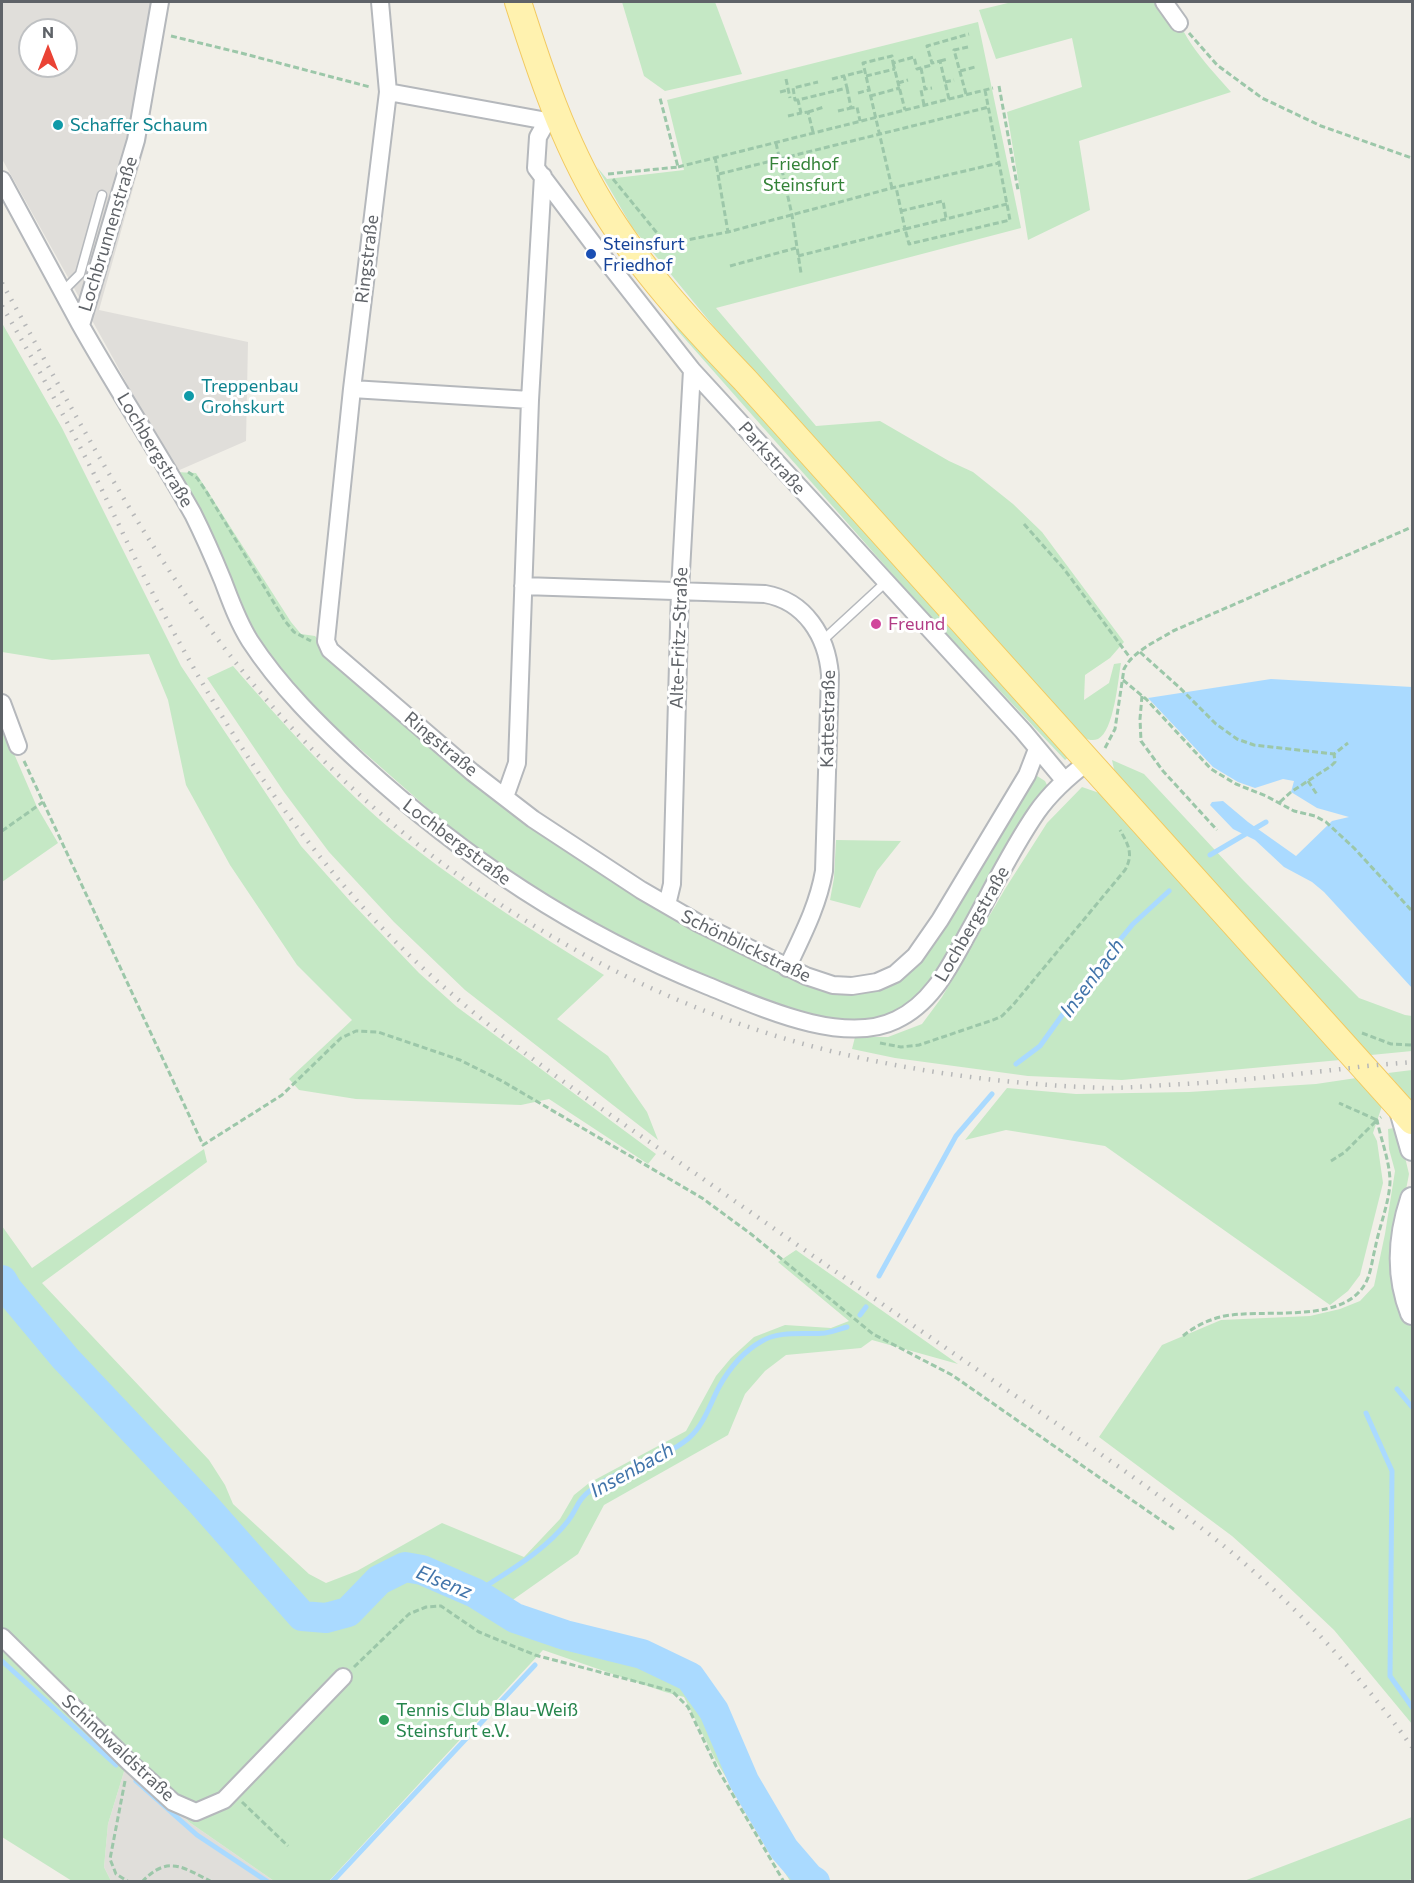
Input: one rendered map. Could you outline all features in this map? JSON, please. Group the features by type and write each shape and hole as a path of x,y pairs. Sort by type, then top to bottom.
{"main road":[{"path":"518,2 552,118 624,239 681,312 1334,1033 1397,1113 1413,1149"},
{"path":"1413,1199 1403,1231 1401,1262 1404,1287 1413,1313"}],"street":[{"name":"Lochbrunnenstraße","path":"81,325 136,140 160,2"},
{"name":"Ringstraße","path":"380,2 388,92 352,389 326,641 330,650 472,772 506,798"},
{"path":"1164,2 1179,23"},
{"path":"388,92 552,118"},
{"name":"Parkstraße","path":"552,118 538,137 536,168 597,249 692,370 1064,780"},
{"path":"506,798 517,763 530,400 543,176"},
{"name":"Lochbergstraße","path":"2,180 81,325 204,536 238,618 251,642 302,707 402,802 462,849 573,921 679,974 777,1012 822,1026 855,1030 893,1022 919,1005 932,992 1038,810 1064,780 1089,761"},
{"name":"Alte-Fritz-Straße","path":"667,905 672,884 680,590 692,370"},
{"path":"352,389 530,400"},
{"name":"Kattestraße","path":"523,586 680,590 774,596 800,609 815,627 827,652 830,675 824,871 813,912 787,968"},
{"path":"2,703 18,746"},
{"name":"Schönblickstraße","path":"506,798 533,819 698,923 787,968 824,983 852,986 877,981 905,967 924,945 1026,775 1037,749"},
{"name":"Schindwaldstraße","path":"2,1637 173,1802 196,1812 224,1800 343,1677"}],"lane":[{"path":"63,291 80,274 102,195"},
{"path":"822,640 886,582"}],"path":[{"path":"1179,23 1217,64 1262,98 1321,126 1413,158"},
{"path":"154,32 388,92"},
{"path":"932,63 927,46 969,34"},
{"path":"966,94 954,50 969,47"},
{"path":"905,110 892,56 862,63 909,244 1010,219 985,90"},
{"path":"893,63 914,57 917,69 948,59"},
{"path":"940,61 949,99"},
{"path":"960,71 975,67"},
{"path":"921,68 925,89"},
{"path":"866,76 895,69"},
{"path":"832,79 864,71"},
{"path":"844,76 851,108"},
{"path":"786,79 795,100 798,100 801,113"},
{"path":"945,82 954,80"},
{"path":"898,83 908,81"},
{"path":"780,92 818,82"},
{"path":"999,86 1018,190"},
{"path":"798,100 847,88"},
{"path":"870,96 900,88"},
{"path":"924,105 921,90 932,88"},
{"path":"993,88 678,167 608,174 666,244 728,232 999,163"},
{"path":"790,89 790,98"},
{"path":"858,93 869,90"},
{"path":"660,98 678,167"},
{"path":"788,116 824,107"},
{"path":"838,111 857,107 860,121"},
{"path":"718,174 989,107"},
{"path":"808,112 813,133"},
{"path":"776,143 792,215 801,273"},
{"path":"715,157 728,232"},
{"path":"901,211 943,201 946,218"},
{"path":"798,256 1007,204"},
{"path":"730,266 796,248"},
{"path":"164,465 175,466 197,478 275,606 294,632 311,641 326,641"},
{"path":"1024,524 1064,569 1131,659"},
{"path":"1089,761 1106,747 1115,729 1124,669 1140,652 1173,631 1413,526"},
{"path":"1140,652 1216,724 1237,739 1254,745 1334,754 1348,743"},
{"path":"1123,680 1142,696 1211,769 1236,784 1280,802 1294,811 1315,816 1326,822 1354,848 1413,911"},
{"path":"1142,696 1141,741 1163,771 1217,830"},
{"path":"18,746 203,1145 282,1095 333,1043 347,1034 364,1030 378,1032 460,1060 502,1081 702,1198 751,1234 873,1334 952,1375 1175,1530"},
{"path":"1280,802 1291,792 1331,766 1335,762 1334,754"},
{"path":"1308,781 1318,796"},
{"path":"2,831 43,802"},
{"path":"920,1045 1002,1016 1125,870 1130,861"},
{"path":"1334,1033 1359,1032 1391,1044 1413,1045"},
{"path":"1339,1103 1397,1113"},
{"path":"1331,1161 1397,1113"},
{"path":"1183,1336 1198,1326 1219,1317 1325,1309 1357,1295 1368,1278 1389,1192 1389,1172 1397,1113"},
{"path":"343,1677 409,1614 426,1606 441,1606 479,1632 535,1655 672,1690 688,1707 716,1766 784,1881"},
{"path":"129,1762 110,1859 116,1874 129,1881"},
{"path":"232,1792 288,1846"},
{"path":"142,1881 153,1870 177,1865 212,1881"}],"shaded area":[{"path":"2,2 168,2 146,142 99,310 248,342 246,441 175,472 2,159"},
{"path":"130,1752 189,1822 274,1881 111,1881 104,1867 108,1824"}],"green space":[{"path":"622,2 715,2 742,74 665,91 644,76"},
{"path":"1012,2 1175,2 1181,26 1187,38 1204,62 1231,92 1079,141 1090,210 1028,240 1007,112 1082,87 1072,38 996,59 979,10"},
{"name":"Friedhof Steinsfurt","path":"978,22 1021,228 716,308 816,426 880,421 949,461 973,472 1013,504 1042,532 1124,642 1110,658 1085,675 1084,700 1109,683 1114,664 1121,663 1112,716 1103,734 1094,740 1084,738 715,328 632,227 597,167 607,179 684,170 667,100"},
{"path":"671,307 1073,754 1065,760 925,611 678,331 664,311"},
{"path":"2,323 62,428 181,666 301,846 419,973 457,1007 656,1154 648,1164 549,1099 521,1105 356,1099 299,1090 289,1079 352,1020 297,965 230,865 186,785 168,700 149,654 52,660 2,652"},
{"path":"175,472 196,473 291,622 301,634 315,636 349,673 497,796 775,968 887,987 1034,774 1045,781 1048,787 953,947 919,997 887,1015 868,1021 858,1022 802,1013 694,973 641,949 482,856 296,690 269,655 242,608"},
{"path":"233,666 326,769 387,826 466,886 604,975 557,1019 608,1056 647,1112 658,1140 465,990 394,922 329,852 284,792 207,678"},
{"path":"2,708 15,756 37,807 58,843 2,882"},
{"path":"1112,760 1144,774 1242,879 1359,998 1412,1016 1412,1051 1371,1055 1333,1016 1115,774"},
{"path":"1082,787 1108,796 1309,1021 1340,1060 1122,1080 1028,1076 895,1058 852,1049 855,1037 888,1037 922,1024 942,997 1005,889 1047,823"},
{"path":"836,840 901,841 877,871 860,908 830,900"},
{"path":"1412,1070 1412,1102 1388,1073"},
{"path":"1363,1077 1383,1103 1373,1133 1377,1141 1383,1183 1360,1275 1348,1291 1330,1305 1105,1146 1006,1130 965,1140 1007,1088 1076,1094 1189,1092 1316,1084"},
{"path":"1394,1128 1409,1174 1405,1195 1403,1310 1412,1327 1412,1724 1334,1630 1279,1578 1232,1536 1099,1437 1162,1345 1221,1320 1310,1316 1340,1309 1360,1301 1374,1286 1385,1234 1395,1171 1389,1149 1388,1129"},
{"path":"204,1149 207,1162 42,1283 209,1460 225,1485 233,1504 309,1574 326,1583 357,1571 442,1523 524,1557 560,1519 574,1495 589,1483 686,1431 716,1376 731,1358 754,1337 785,1325 831,1328 849,1321 778,1262 796,1250 958,1364 872,1340 861,1348 786,1355 765,1371 745,1394 728,1435 604,1505 578,1554 507,1604 519,1614 571,1630 649,1646 695,1672 720,1706 751,1779 790,1842 831,1881 790,1881 716,1761 684,1697 543,1650 329,1881 274,1881 189,1822 130,1752 108,1824 104,1867 111,1881 72,1881 2,1837 2,1226 32,1268"},
{"path":"1412,1817 1412,1879 1407,1881 1244,1881"},
{"path":"1164,1880 1170,1881 1056,1881"}],"water":[{"path":"1271,679 1412,687 1412,988 1324,892 1312,882 1284,867 1255,840 1233,829 1210,805 1212,802 1223,801 1296,856 1332,821 1349,817 1317,808 1291,792 1294,781 1283,779 1255,788 1238,782 1213,767 1148,698"}],"waterway":[{"name":"Insenbach","path":"1210,855 1266,822"},
{"name":"Insenbach","path":"1016,1064 1040,1046 1091,975 1133,924 1169,891"},
{"name":"Insenbach","path":"879,1276 956,1136 992,1094"},
{"name":"Elsenz","path":"2,1280 65,1358 203,1504 302,1616 326,1618 348,1612 379,1580 405,1567 422,1570 475,1593 515,1618 565,1635 642,1654 690,1677 714,1711 744,1781 784,1849 815,1882"},
{"name":"Insenbach","path":"860,1315 866,1307"},
{"name":"Insenbach","path":"475,1593 524,1561 548,1542 568,1521 587,1493 603,1481 666,1453 689,1438 703,1421 727,1374 755,1345 777,1335 825,1333 847,1327"},
{"path":"1397,1389 1412,1407"},
{"path":"1366,1413 1392,1471 1390,1676 1412,1707"},
{"path":"556,1645 565,1635"},
{"path":"2,1661 116,1765"},
{"path":"332,1882 535,1665"},
{"path":"136,1781 197,1835 268,1882"}],"railway":[{"path":"2,283 87,436 147,537 179,586 249,679 308,745 372,806 442,863 516,914 594,960 675,999 758,1030 843,1054 973,1077 1039,1084 1115,1088 1226,1081 1412,1062"},
{"path":"2,306 73,434 156,599 220,713 250,760 314,850 387,933 427,972 491,1027 559,1078 1090,1447 1203,1529 1304,1619 1371,1694 1412,1747"}],"place":[{"name":"Schaffer Schaum","path":"58,125"},
{"name":"Steinsfurt Friedhof","path":"591,254"},
{"name":"Treppenbau Grohskurt","path":"189,396"},
{"name":"Freund","path":"876,624"},
{"name":"Tennis Club Blau-Weiß Steinsfurt e.V.","path":"384,1720"}]}
